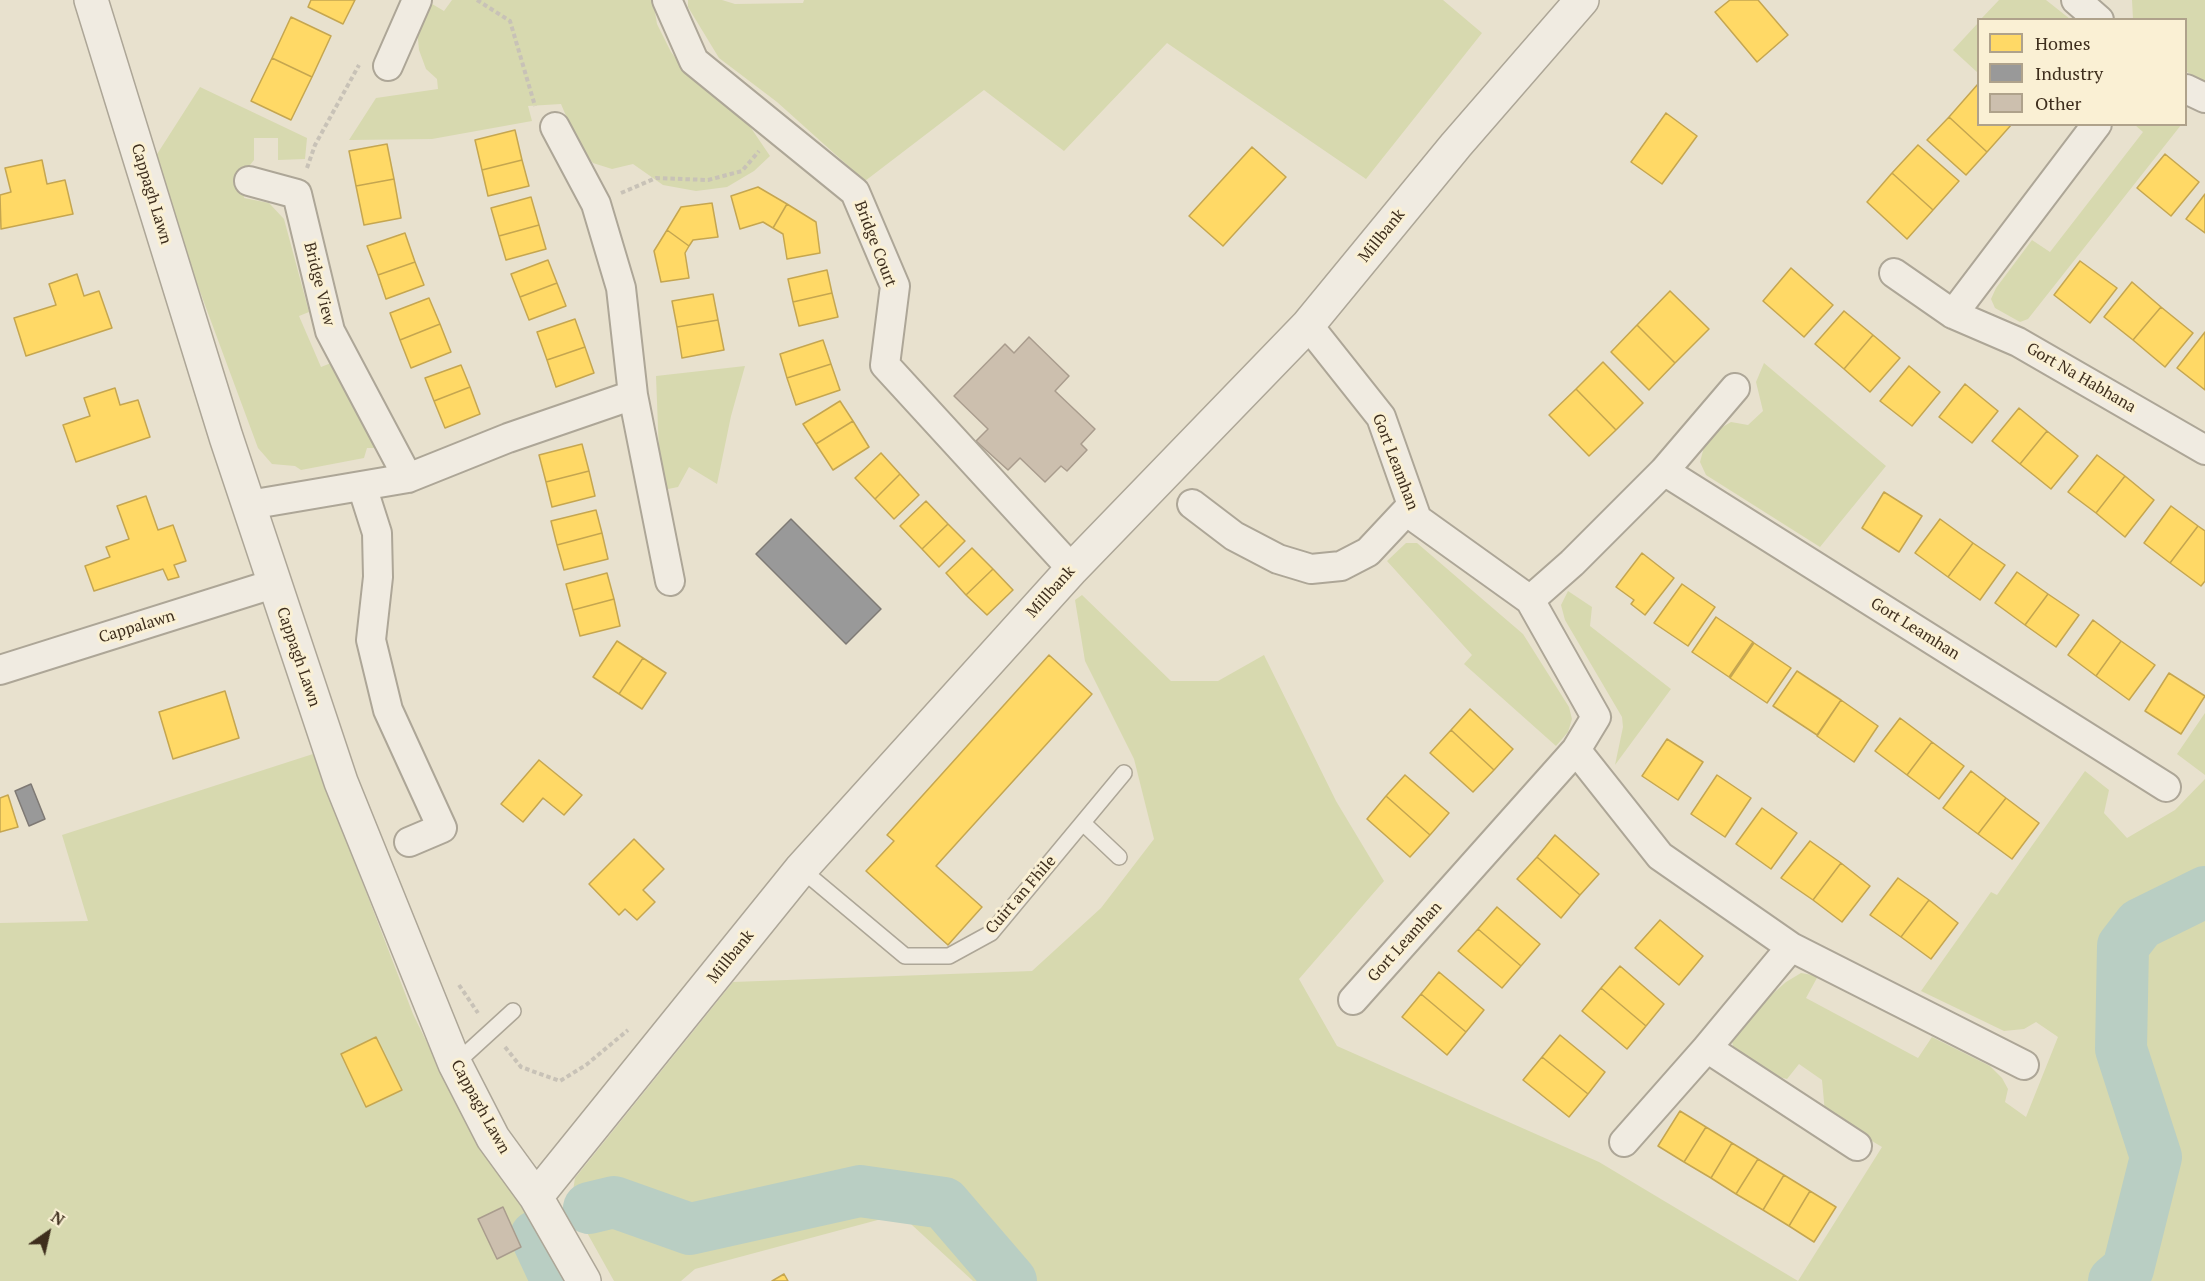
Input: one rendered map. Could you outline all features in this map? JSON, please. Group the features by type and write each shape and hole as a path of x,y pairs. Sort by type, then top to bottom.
{"street":[{"name":"Cappagh Lawn","path":"91,0 273,584 341,782 455,1064 493,1138 536,1197 584,1281"},
{"path":"388,66 417,0"},
{"name":"Bridge Court","path":"668,0 694,61 855,192 895,286 885,365 1072,569"},
{"name":"Millbank","path":"536,1197 801,869 1072,569 1308,325 1456,145 1582,0"},
{"path":"2187,89 2205,98"},
{"path":"1953,314 2095,126"},
{"path":"555,127 596,204 621,288 633,395 670,581"},
{"path":"249,181 297,194"},
{"name":"Bridge View","path":"297,194 330,332 408,478"},
{"name":"Gort Na Habhana","path":"1894,273 1953,314 2018,342 2205,450"},
{"name":"Gort Leamhan","path":"1308,325 1381,417 1417,519 1530,600 1596,717 1576,750 1353,1000"},
{"path":"1530,600 1572,563 1664,471 1735,388"},
{"path":"249,505 408,478 508,438 633,395"},
{"name":"Gort Leamhan","path":"1664,471 2166,787"},
{"path":"362,486 377,533 378,577 371,640 388,710 442,828 409,842"},
{"path":"1192,504 1234,536 1278,559 1311,569 1341,566 1368,552 1412,505"},
{"name":"Cappalawn","path":"0,670 273,584"},
{"path":"1576,750 1660,856 1791,947 2024,1065"},
{"path":"1624,1142 1707,1048 1791,947"},
{"path":"1707,1048 1857,1146"}],"lane":[{"name":"Cuirt an Fhile","path":"801,869 905,956 949,956 991,933 1124,773"},
{"path":"1083,823 1119,857"},
{"path":"455,1064 513,1011"}],"path":[{"path":"477,0 510,21 539,119 555,127"},
{"path":"297,194 315,146 360,62"},
{"path":"596,204 656,178 708,180 742,171 777,129"}],"green space":[{"path":"452,0 653,0 657,24 671,52 692,79 726,104 751,128 770,156 754,171 727,187 696,191 663,185 633,164 612,169 593,163 580,149 561,104 528,106 532,121 432,139 349,140 376,98 438,89 437,79 426,69 419,50 416,18 427,1 444,11"},
{"path":"688,0 722,0 735,4 803,3 804,0 1443,0 1482,33 1366,179 1167,43 1064,151 984,90 865,181 777,102 719,58 688,7"},
{"path":"1999,0 2046,0 2069,18 1982,18"},
{"path":"2132,0 2205,0 2205,84 2187,72 2187,18 2133,18"},
{"path":"1977,24 1977,72 1953,50"},
{"path":"200,87 307,138 305,159 278,160 278,138 254,138 254,160 246,170 244,198 269,203 284,219 309,312 299,316 321,367 331,363 377,448 367,448 364,458 301,470 295,466 272,464 258,448 152,162"},
{"path":"2136,126 2180,126 2028,319 2020,322 1995,308 1991,299 1996,288 2032,240 2050,252 2143,132"},
{"path":"1764,363 1886,466 1820,547 1706,475 1700,462 1704,447 1719,429 1731,422 1748,425 1763,411 1756,382"},
{"path":"745,366 731,416 717,484 689,467 678,487 668,489 660,479 656,376"},
{"path":"1406,543 1417,543 1523,634 1569,707 1572,719 1568,732 1556,746 1464,664 1472,655 1387,561"},
{"path":"1568,591 1592,607 1590,626 1671,689 1615,765 1623,727 1622,717 1565,620 1561,605"},
{"path":"1082,595 1171,681 1218,681 1264,655 1336,801 1384,881 1299,979 1337,1046 1599,1162 1798,1281 973,1281 900,1214 695,1269 681,1281 614,1281 571,1204 575,1178 733,982 1032,971 1101,908 1154,839 1134,759 1085,661 1075,600"},
{"path":"2205,713 2205,775 2177,754"},
{"path":"313,754 413,1014 472,1135 551,1238 570,1281 0,1281 0,923 88,921 62,835"},
{"path":"2085,771 2109,790 2104,813 2127,838 2175,810 2205,779 2205,1281 1798,1281 1882,1147 1825,1113 1822,1080 1799,1064 1787,1079 1771,1075 1737,1059 1732,1042 1742,1021 1786,982 1801,973 1818,976 1806,998 1918,1058 1932,1037 1990,1066 2002,1078 2008,1089 2005,1102 2026,1117 2058,1037 2036,1022 2024,1029 2004,1031 1921,991 1991,892 1997,895"}],"building: Homes":[{"path":"311,0 355,0 343,24 308,7"},
{"path":"1730,0 1758,0 1788,35 1757,62 1715,12"},
{"path":"291,17 331,36 312,77 272,58"},
{"path":"272,58 312,77 291,120 251,101"},
{"path":"1977,85 1977,126 2010,126 1987,152 1949,117"},
{"path":"1666,113 1697,136 1662,184 1631,162"},
{"path":"1949,117 1987,152 1966,175 1927,140"},
{"path":"515,130 522,160 482,170 475,140"},
{"path":"387,144 394,179 356,186 349,151"},
{"path":"1918,145 1959,181 1933,210 1892,173"},
{"path":"1252,147 1286,177 1223,246 1189,216"},
{"path":"2165,154 2199,182 2171,216 2137,188"},
{"path":"42,160 47,184 65,180 73,214 1,229 0,195 11,192 5,168"},
{"path":"522,160 529,186 488,196 482,170"},
{"path":"1892,173 1933,210 1907,239 1867,202"},
{"path":"394,179 401,218 364,225 356,186"},
{"path":"758,187 787,204 773,228 763,222 740,229 731,196"},
{"path":"2205,194 2205,233 2186,219"},
{"path":"531,197 539,225 499,236 491,208"},
{"path":"712,203 718,237 693,240 689,246 667,230 681,207"},
{"path":"787,204 816,222 820,253 787,259 783,234 773,228"},
{"path":"539,225 546,249 506,260 499,236"},
{"path":"667,230 689,246 685,253 689,278 661,282 654,251"},
{"path":"405,233 415,262 378,275 367,246"},
{"path":"548,260 557,283 520,297 511,274"},
{"path":"2080,261 2117,288 2090,323 2054,295"},
{"path":"415,262 424,285 386,299 378,275"},
{"path":"1791,268 1833,305 1804,337 1763,301"},
{"path":"827,270 832,293 793,302 788,279"},
{"path":"77,274 84,296 99,291 112,328 26,356 14,318 56,305 49,284"},
{"path":"2132,282 2161,307 2133,340 2104,317"},
{"path":"557,283 566,306 529,320 520,297"},
{"path":"1670,291 1709,329 1675,363 1637,325"},
{"path":"832,293 838,317 799,326 793,302"},
{"path":"713,294 718,320 677,327 672,301"},
{"path":"429,298 440,324 400,340 390,313"},
{"path":"2161,307 2193,333 2165,367 2133,340"},
{"path":"1844,311 1873,335 1844,369 1815,344"},
{"path":"575,319 585,347 547,360 537,332"},
{"path":"718,320 724,350 682,358 677,327"},
{"path":"440,324 451,352 411,368 400,340"},
{"path":"1637,325 1675,363 1649,390 1611,352"},
{"path":"2205,332 2205,390 2177,368"},
{"path":"1873,335 1900,358 1870,392 1844,369"},
{"path":"823,340 831,364 787,378 780,354"},
{"path":"585,347 594,373 556,387 547,360"},
{"path":"1603,362 1643,403 1616,430 1576,389"},
{"path":"831,364 840,390 796,405 787,378"},
{"path":"461,365 470,387 434,401 425,378"},
{"path":"1909,366 1940,392 1912,426 1880,401"},
{"path":"1965,384 1998,411 1972,443 1939,417"},
{"path":"470,387 480,414 445,428 434,401"},
{"path":"115,388 120,405 138,400 150,437 76,462 63,425 90,416 84,398"},
{"path":"1576,389 1616,430 1589,456 1549,415"},
{"path":"840,401 853,421 816,444 803,424"},
{"path":"2019,408 2047,431 2020,464 1992,441"},
{"path":"853,421 869,447 833,470 816,444"},
{"path":"2047,431 2078,456 2051,489 2020,464"},
{"path":"582,444 589,471 546,482 539,455"},
{"path":"881,453 900,474 875,499 855,478"},
{"path":"2097,455 2125,476 2096,513 2068,492"},
{"path":"589,471 595,496 552,507 546,482"},
{"path":"900,474 919,495 894,519 875,499"},
{"path":"2125,476 2154,500 2125,537 2096,513"},
{"path":"1884,492 1922,516 1899,552 1862,528"},
{"path":"146,496 158,530 173,525 186,561 174,565 179,577 168,580 163,569 94,591 85,566 110,557 106,547 129,539 117,506"},
{"path":"926,501 948,524 922,549 900,526"},
{"path":"2171,506 2198,526 2170,563 2144,543"},
{"path":"596,510 602,533 557,545 551,521"},
{"path":"1940,519 1973,543 1948,577 1915,553"},
{"path":"948,524 965,541 939,567 922,549"},
{"path":"2198,526 2205,531 2205,581 2201,586 2170,563"},
{"path":"602,533 608,559 564,570 557,545"},
{"path":"1973,543 2005,565 1980,600 1948,577"},
{"path":"972,548 993,569 966,595 946,573"},
{"path":"1642,553 1674,578 1645,615 1631,604 1634,600 1616,587"},
{"path":"993,569 1013,590 987,615 966,595"},
{"path":"2017,572 2048,594 2025,625 1995,603"},
{"path":"607,573 614,599 573,610 566,584"},
{"path":"1682,584 1715,607 1688,646 1654,623"},
{"path":"2048,594 2079,615 2056,647 2025,625"},
{"path":"614,599 620,626 580,636 573,610"},
{"path":"1716,617 1753,642 1729,677 1692,652"},
{"path":"2093,620 2121,641 2096,676 2068,655"},
{"path":"617,641 643,658 619,694 593,677"},
{"path":"2121,641 2155,665 2129,700 2096,676"},
{"path":"1754,643 1791,668 1767,703 1730,678"},
{"path":"1049,655 1092,694 936,866 982,907 948,945 866,871 894,841 887,835"},
{"path":"643,658 666,673 642,709 619,694"},
{"path":"1797,671 1841,700 1817,735 1773,706"},
{"path":"2169,673 2205,696 2181,734 2145,711"},
{"path":"225,691 239,738 173,759 159,712"},
{"path":"1841,700 1878,726 1854,762 1817,736"},
{"path":"1470,709 1513,749 1494,770 1451,730"},
{"path":"1900,718 1932,742 1907,775 1875,751"},
{"path":"1451,730 1494,770 1473,792 1430,753"},
{"path":"1667,739 1703,762 1678,800 1642,776"},
{"path":"1932,742 1964,766 1939,799 1907,775"},
{"path":"539,760 582,795 564,815 543,798 523,822 501,804"},
{"path":"1971,771 2006,798 1978,834 1943,808"},
{"path":"1405,775 1449,813 1430,835 1386,796"},
{"path":"1717,775 1751,798 1725,837 1691,814"},
{"path":"8,795 18,827 0,832 0,798"},
{"path":"1386,796 1430,835 1410,857 1367,819"},
{"path":"2006,798 2039,823 2012,859 1978,834"},
{"path":"1762,808 1797,833 1771,869 1736,844"},
{"path":"1555,835 1599,874 1580,895 1537,857"},
{"path":"634,839 664,869 643,890 655,902 637,920 625,909 619,915 589,884"},
{"path":"1810,841 1841,863 1813,900 1781,878"},
{"path":"1537,857 1580,895 1561,918 1517,879"},
{"path":"1841,863 1870,886 1842,922 1813,900"},
{"path":"1898,878 1929,900 1901,937 1870,915"},
{"path":"1929,900 1958,923 1931,959 1901,937"},
{"path":"1497,907 1540,944 1521,966 1478,929"},
{"path":"1660,920 1703,956 1679,985 1635,948"},
{"path":"1478,929 1521,966 1502,988 1458,951"},
{"path":"1620,966 1664,1004 1646,1026 1601,988"},
{"path":"1439,972 1484,1010 1466,1032 1421,994"},
{"path":"1601,988 1646,1026 1627,1049 1582,1011"},
{"path":"1421,994 1466,1032 1447,1055 1402,1017"},
{"path":"1560,1035 1605,1072 1588,1094 1542,1057"},
{"path":"376,1037 402,1090 366,1107 341,1054"},
{"path":"1542,1057 1588,1094 1569,1117 1523,1080"},
{"path":"1680,1111 1706,1127 1684,1162 1658,1146"},
{"path":"1706,1127 1732,1143 1711,1178 1684,1162"},
{"path":"1732,1143 1758,1159 1736,1194 1711,1178"},
{"path":"1758,1159 1784,1175 1763,1210 1736,1194"},
{"path":"1784,1175 1810,1191 1789,1226 1763,1210"},
{"path":"1810,1191 1836,1207 1814,1242 1789,1226"},
{"path":"784,1274 788,1281 772,1281"}],"building: Industry":[{"path":"791,519 881,609 846,644 756,554"},
{"path":"31,784 45,819 29,826 15,791"}],"building: Other":[{"path":"1029,337 1069,376 1055,391 1095,429 1081,444 1087,450 1067,471 1061,466 1045,482 1020,458 1008,470 976,441 988,429 954,396 1005,344 1014,353"},
{"path":"503,1207 521,1247 497,1259 478,1219"}],"waterway":[{"path":"2114,1281 2128,1269 2156,1157 2121,1049 2123,946 2140,924 2205,892"},
{"path":"589,1208 614,1202 690,1229 860,1191 944,1203 1011,1281"},
{"path":"536,1236 557,1281"}]}
